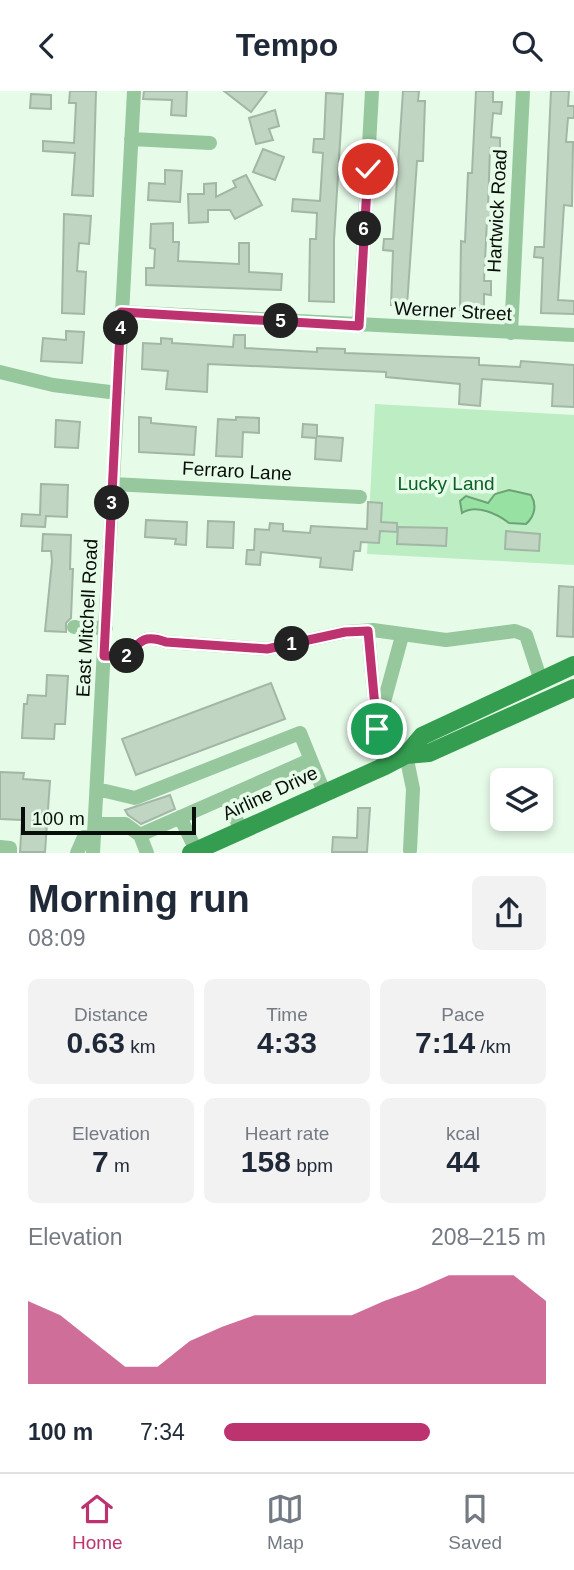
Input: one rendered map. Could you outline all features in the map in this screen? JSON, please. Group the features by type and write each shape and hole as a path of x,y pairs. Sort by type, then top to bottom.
{"main road":[{"name":"Airline Drive","path":"194,851 385,766 406,755 422,736 574,665"},
{"name":"Airline Drive","path":"406,755 429,753 574,688"}],"street":[{"name":"East Mitchell Road","path":"93,852 134,91"},
{"path":"359,326 372,91"},
{"name":"Hartwick Road","path":"511,333 523,91"},
{"path":"131,139 210,143"},
{"name":"Werner Street","path":"121,312 574,335"},
{"path":"0,372 53,385 118,393"},
{"name":"Ferraro Lane","path":"113,484 360,497"},
{"path":"74,627 106,628"},
{"path":"104,656 128,656 140,640 150,636 166,642 267,649 345,632 368,631 446,640 515,631 526,635 541,681"},
{"path":"368,631 377,729 385,766"},
{"path":"377,729 402,636"},
{"path":"97,789 135,798 300,733 324,792"},
{"path":"406,755 413,789 410,849"},
{"path":"140,835 310,760"},
{"path":"226,797 241,830"},
{"path":"180,817 194,851"},
{"path":"77,852 83,837 94,830 125,824 140,835 147,852"},
{"path":"0,847 10,848 10,852"}],"green space":[{"name":"Lucky Land","path":"375,404 574,415 574,565 367,554"}],"shaded area":[{"path":"509,490 531,495 534,510 526,524 509,523 480,510 462,513 460,501 466,496 488,503 495,494"}],"building":[{"path":"70,91 96,91 93,196 72,195 75,153 43,151 43,141 74,143 76,103 69,103"},
{"path":"144,91 187,91 186,116 171,115 172,100 143,99"},
{"path":"224,91 267,91 251,112"},
{"path":"403,91 419,91 418,101 425,101 423,161 417,161 407,306 391,305 393,251 383,250 384,239 393,239"},
{"path":"476,91 493,91 493,102 502,102 501,114 493,113 491,137 500,138 500,149 490,148 488,209 496,209 495,221 487,220 484,281 491,281 491,295 484,294 484,311 460,310 461,241 465,242 468,173 472,173"},
{"path":"551,91 569,91 568,106 574,106 574,118 568,118 566,142 573,142 572,206 564,205 558,300 574,301 574,314 541,313 543,258 534,257 535,247 544,247"},
{"path":"326,93 343,94 334,240 334,302 309,301 310,239 316,239 317,213 292,211 293,199 320,201 323,153 313,152 314,139 324,139"},
{"path":"31,94 51,95 51,109 30,108"},
{"path":"275,110 279,126 269,129 273,140 256,144 249,118"},
{"path":"263,149 284,157 275,180 253,172"},
{"path":"165,170 182,171 180,202 148,200 149,183 165,184"},
{"path":"246,175 262,205 235,219 230,210 208,210 208,222 189,223 188,194 204,194 204,184 216,183 216,197 236,187 233,181"},
{"path":"64,214 91,216 89,244 79,243 77,271 86,272 84,314 62,313"},
{"path":"173,223 173,242 179,242 178,261 239,264 239,243 249,243 249,272 282,274 281,290 146,285 146,268 154,268 155,249 150,248 151,224"},
{"path":"66,331 84,332 82,363 41,361 43,338 66,340"},
{"path":"234,335 245,335 245,348 317,352 317,348 345,349 345,353 479,358 479,365 520,367 521,361 574,365 574,407 552,406 553,384 482,379 480,406 459,404 460,384 386,377 386,372 208,364 207,392 166,389 168,371 142,369 143,343 161,344 161,338 172,339 172,343 233,347"},
{"path":"139,417 151,418 151,423 196,427 194,455 139,452"},
{"path":"236,417 259,418 259,433 243,432 242,457 216,456 218,419 236,420"},
{"path":"56,420 80,422 78,448 55,447"},
{"path":"303,424 317,425 317,436 343,438 341,461 315,459 316,438 302,437"},
{"path":"41,484 68,485 67,517 46,516 45,527 21,526 22,514 40,515"},
{"path":"368,502 382,503 381,522 397,523 397,532 380,531 379,543 361,542 360,551 354,551 352,570 320,567 321,558 261,552 260,565 246,564 247,550 254,550 255,529 269,530 270,523 283,524 283,531 310,533 311,526 367,529"},
{"path":"146,520 187,522 186,545 175,544 176,539 145,537"},
{"path":"208,521 234,522 233,548 207,547"},
{"path":"398,527 447,528 446,546 397,544"},
{"path":"506,531 540,534 539,551 505,549"},
{"path":"43,534 71,535 71,618 66,623 66,632 45,631 52,561 51,551 42,551"},
{"path":"559,586 574,587 573,637 557,636"},
{"path":"47,675 68,676 65,724 55,724 54,739 22,738 24,704 27,704 28,695 46,696"},
{"path":"271,683 285,719 136,775 122,739"},
{"path":"0,772 24,773 23,779 50,781 45,852 20,852 22,820 0,819"},
{"path":"170,795 175,809 141,824 125,810"},
{"path":"358,808 370,808 367,852 332,852 333,837 357,838"}],"route":[{"path":"368,169 359,326 121,312 104,656 128,656 140,640 150,636 166,642 267,649 345,632 368,631 377,729"}]}
